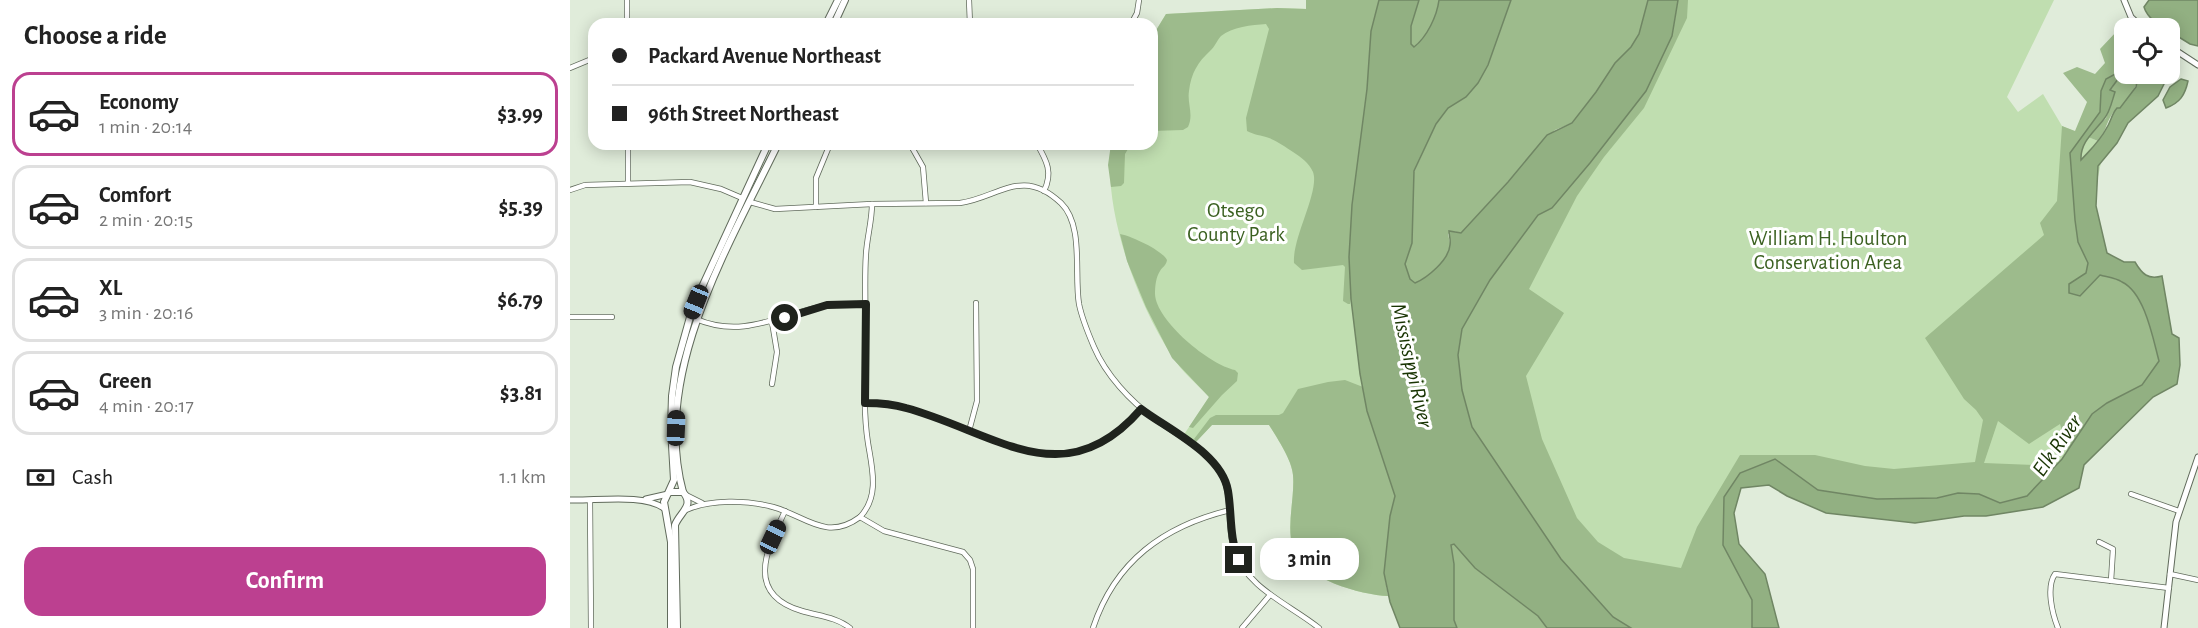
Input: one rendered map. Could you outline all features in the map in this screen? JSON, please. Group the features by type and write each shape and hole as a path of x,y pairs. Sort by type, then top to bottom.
{"main road":[{"path":"829,18 838,0"},
{"path":"837,18 845,0"},
{"path":"671,628 671,542 664,502 674,480 671,452 672,396 682,341 702,287 765,150"},
{"path":"677,628 675,525 688,501 678,458 678,401 686,353 696,319 775,150"},
{"path":"746,189 751,200"},
{"path":"741,199 746,210"},
{"path":"668,493 685,494"},
{"path":"667,511 675,515 684,512"}],"street":[{"path":"627,0 627,18"},
{"path":"969,0 970,18"},
{"path":"1134,18 1139,0"},
{"path":"2124,0 2132,18"},
{"path":"2180,54 2198,64"},
{"path":"570,68 588,60"},
{"path":"628,150 628,183"},
{"path":"816,207 816,178 828,150"},
{"path":"913,150 923,167 926,203"},
{"path":"1040,150 1049,170 1049,180 1044,191"},
{"path":"570,190 585,185 690,182 721,189 741,199"},
{"path":"751,200 775,209 967,202 1011,186 1028,186 1044,191 1060,202 1072,220 1076,240 1080,305 1095,349 1115,382 1141,409 1211,460 1226,482 1234,549 1247,573 1270,595 1318,628"},
{"path":"684,512 702,503 752,503 785,511 811,524 830,528 840,527 860,517 868,507 873,491 865,403 866,260 872,204"},
{"path":"969,431 976,411 977,398 976,303"},
{"path":"696,319 730,326 772,322 827,305 866,304"},
{"path":"570,317 612,317"},
{"path":"772,322 777,352 772,384"},
{"path":"865,403 908,408 1034,453 1072,453 1096,446 1125,427 1141,409"},
{"path":"2164,628 2179,511 2198,457"},
{"path":"642,500 668,493"},
{"path":"685,494 702,503"},
{"path":"2131,494 2179,511"},
{"path":"570,500 642,500 655,502 667,511"},
{"path":"590,501 591,628"},
{"path":"1093,628 1105,599 1116,581 1148,547 1181,525 1230,510"},
{"path":"785,511 765,559 765,572 770,588 779,600 795,609 837,620 850,628"},
{"path":"860,517 884,531 963,552 970,560 974,573 973,628"},
{"path":"2099,542 2113,549 2111,581"},
{"path":"2170,574 2198,580"},
{"path":"2058,628 2052,608 2053,575 2169,588"},
{"path":"1242,628 1270,595"}],"green space":[{"name":"William H. Houlton Conservation Area","path":"1684,0 2054,0 2007,97 2018,112 2043,94 2062,126 2105,144 2089,219 2068,450 2062,459 2027,496 1764,477 1739,486 1731,513 1731,549 1765,628 1654,628 1621,614 1468,337"},
{"name":"Otsego County Park","path":"1277,8 1376,11 1351,299 1367,411 1395,496 1384,573 1388,596 1349,589 1334,583 1320,577 1299,560 1293,549 1290,531 1292,469 1284,449 1269,425 1212,425 1194,444 1183,436 1209,397 1172,356 1146,309 1117,226 1110,170 1111,150 1158,150 1158,27 1166,14"}],"shaded area":[{"path":"1306,0 1379,0 1371,31 1367,89 1352,205 1349,257 1350,304 1343,301 1345,267 1343,265 1302,270 1294,263 1297,241 1313,191 1313,172 1302,158 1281,144 1247,131 1246,118 1269,29 1266,24 1236,29 1221,36 1193,73 1189,91 1188,127 1183,130 1158,131 1158,27 1166,14 1277,8 1306,9"},
{"path":"1419,0 1439,0 1431,26 1414,47 1411,44 1411,26"},
{"path":"1511,0 1648,0 1639,34 1631,47 1615,63 1572,123 1555,130 1461,233 1452,231 1448,234 1450,249 1445,259 1415,283 1410,279 1405,264 1412,243 1414,172 1436,124 1448,108 1466,97 1478,83 1488,65"},
{"path":"1678,0 1688,0 1687,18 1644,108 1604,157 1577,196 1529,289 1564,313 1526,376 1542,439 1577,518 1598,542 1624,558 1681,568 1697,527 1740,455 1815,455 1865,466 1894,469 1975,462 1983,420 1964,399 1925,338 2044,235 2040,223 2057,201 2062,126 2075,131 2087,102 2063,73 2077,67 2095,74 2105,63 2100,49 2114,34 2114,77 2101,91 2100,112 2070,153 2078,242 2088,263 2086,273 2078,279 2080,296 2100,275 2119,281 2130,288 2137,296 2147,317 2159,361 2142,385 2107,403 2092,414 2068,450 2060,424 2029,444 1998,421 1984,463 2056,466 2027,496 2000,503 1979,494 1958,493 1937,498 1877,499 1818,490 1775,459 1740,473 1723,545 1752,600 1752,628 1631,628 1613,617 1561,559 1472,427 1462,390 1458,355 1462,329 1490,280 1538,215 1552,208 1590,163 1672,36"},
{"path":"2115,84 2136,84 2129,97 2112,115 2098,141 2088,137 2106,118 2115,92 2110,91"},
{"path":"1110,150 1127,150 1125,154 1124,183 1121,186 1111,187 1108,165"},
{"path":"1120,234 1153,248 1167,260 1158,276 1155,294 1164,317 1174,329 1212,360 1238,373 1237,381 1193,428 1189,427 1209,397 1172,358 1146,307 1127,261"},
{"path":"1345,380 1363,387 1367,411 1395,496 1390,516 1384,573 1388,596 1349,589 1334,583 1320,577 1299,560 1293,549 1290,531 1292,469 1284,449 1269,425 1212,425 1196,442 1194,439 1210,418 1216,415 1279,415 1283,413 1298,389"},
{"path":"1454,544 1475,568 1538,616 1547,628 1457,628 1454,620 1454,564 1451,545"}],"water":[{"name":"Mississippi River","path":"1379,0 1419,0 1411,26 1411,44 1414,47 1431,26 1439,0 1511,0 1488,65 1478,83 1466,97 1448,108 1436,124 1414,171 1412,243 1405,264 1410,279 1415,283 1431,273 1446,257 1450,243 1449,231 1461,233 1547,135 1572,123 1615,63 1631,47 1639,34 1648,0 1678,0 1672,36 1646,91 1552,208 1538,215 1490,280 1462,329 1458,355 1462,390 1472,427 1561,559 1613,617 1631,628 1547,628 1538,616 1475,568 1454,544 1451,545 1454,564 1454,620 1457,628 1400,628 1390,602 1384,573 1390,516 1395,496 1367,411 1351,299 1349,257 1352,205 1367,89 1371,31"},
{"path":"2149,0 2198,0 2198,46 2180,38 2180,18 2151,18 2144,7"},
{"path":"2114,75 2114,84 2110,90 2115,92 2106,116 2085,143 2081,160 2101,138 2115,111 2120,108 2137,84 2164,84 2158,96 2128,123 2117,143 2098,166 2096,206 2107,253 2124,262 2135,262 2143,273 2149,276 2162,276 2172,334 2179,338 2180,365 2177,384 2153,397 2084,465 2079,488 2043,507 1986,516 1964,516 1915,523 1826,513 1787,496 1769,485 1741,488 1734,513 1739,544 1765,574 1779,628 1752,628 1752,600 1723,545 1724,497 1740,473 1775,459 1818,490 1877,499 1937,498 1958,493 1979,494 2000,503 2027,496 2062,459 2092,414 2107,403 2142,385 2159,361 2147,317 2137,296 2130,288 2122,282 2100,275 2080,296 2069,293 2069,284 2086,273 2088,263 2078,242 2070,153 2100,112 2101,91 2106,79"},
{"path":"2180,80 2188,81 2185,90 2175,104 2166,108 2163,100 2170,87 2180,84"}],"route":[{"path":"785,318 827,305 866,304 865,403 908,408 1024,451 1055,455 1086,450 1119,432 1141,409 1204,453 1218,469 1226,482 1232,541 1239,560"}],"water label":[{"name":"Elk River","path":"2056,445"}]}
